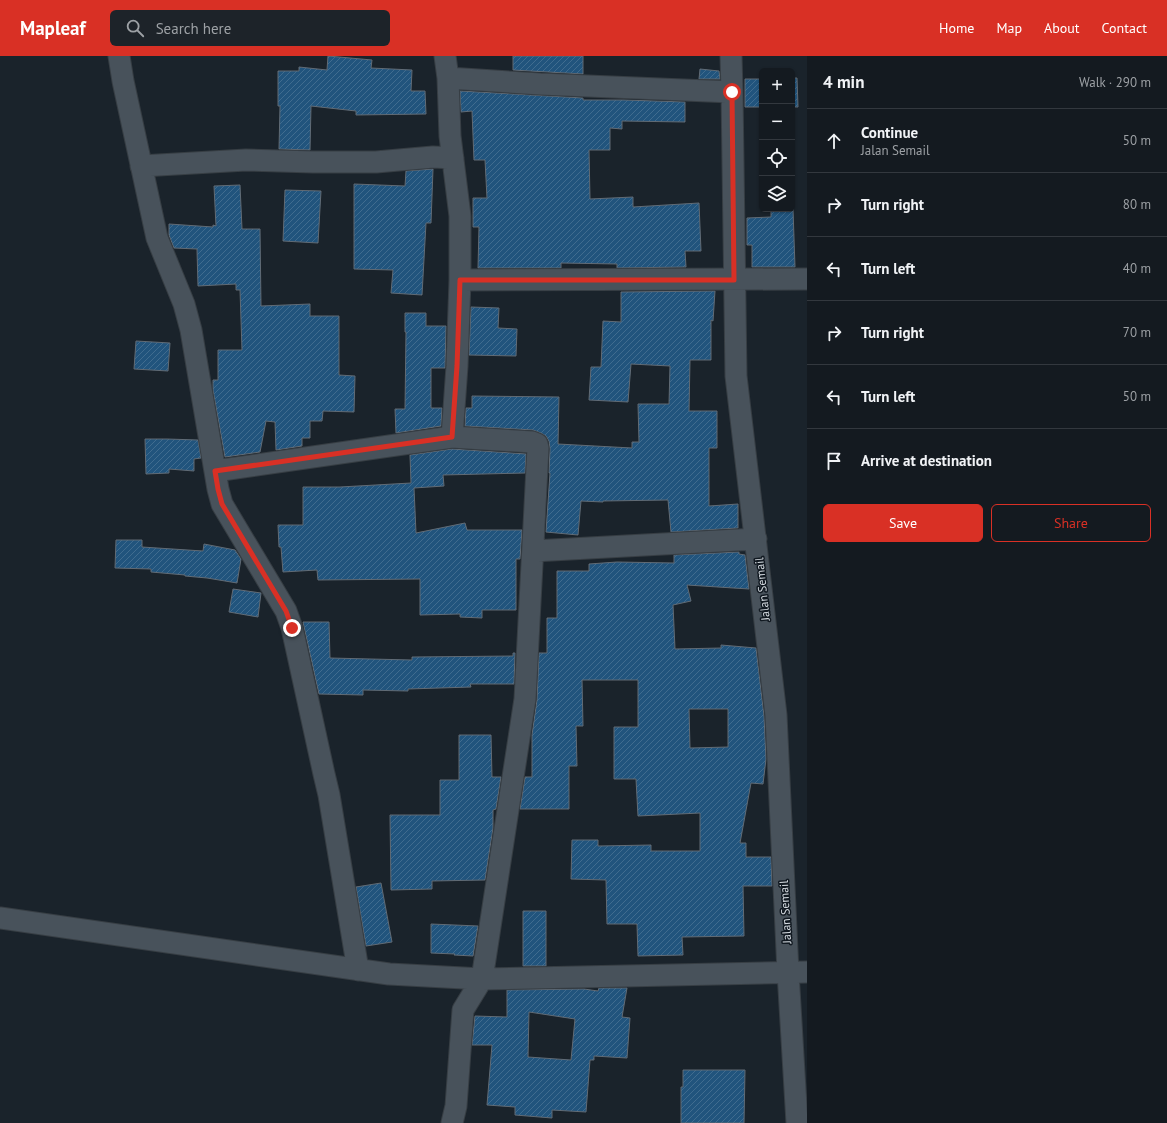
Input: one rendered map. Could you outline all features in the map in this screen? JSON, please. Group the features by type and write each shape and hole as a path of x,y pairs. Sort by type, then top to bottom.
{"street":[{"path":"119,56 156,238 184,304 191,330 218,489 222,504 286,611 292,628 329,795 358,970"},
{"path":"445,56 448,78 452,158 460,216 460,280 457,366 452,437"},
{"name":"Jalan Semail","path":"731,56 736,376 776,715 797,972 797,1123"},
{"path":"448,78 540,84 732,92"},
{"path":"141,166 246,160 376,162 432,157 452,158"},
{"path":"460,280 807,279"},
{"path":"215,471 452,437 532,442 537,444 525,699 482,979 464,1010 456,1106 452,1123"},
{"path":"533,550 756,539"},
{"path":"0,918 389,974 482,979 797,972"}],"building":[{"path":"328,56 372,60 371,68 412,70 411,91 425,91 426,114 356,115 356,111 311,106 310,150 279,149 280,106 278,106 278,71 299,71 299,67 327,70"},
{"path":"513,56 583,56 583,74 513,70"},
{"path":"700,69 719,71 720,79 699,79"},
{"path":"795,78 797,78 798,107 795,107"},
{"path":"745,79 759,79 759,107 745,107"},
{"path":"460,91 583,98 583,100 685,102 685,122 622,121 622,129 610,128 610,150 589,150 590,199 633,197 633,207 699,203 701,251 685,251 686,267 617,268 617,264 561,263 561,268 478,268 479,227 473,227 473,198 487,198 485,160 474,160 472,111 461,112"},
{"path":"433,169 431,223 426,223 422,295 391,293 393,270 354,269 354,184 405,186 406,171"},
{"path":"240,185 242,229 260,229 261,306 310,304 310,316 339,316 339,375 355,376 354,412 323,411 322,421 310,421 310,438 302,438 302,446 276,450 275,422 266,421 260,452 225,457 213,390 213,380 218,380 218,350 242,350 240,290 236,290 236,284 198,286 197,249 174,248 169,235 169,224 216,226 214,186"},
{"path":"285,190 321,191 318,243 283,241"},
{"path":"771,212 793,212 795,267 752,267 752,245 747,245 747,218 771,217"},
{"path":"715,291 713,321 711,320 711,360 690,360 689,411 717,411 717,448 709,448 709,506 738,504 738,528 671,532 668,500 603,502 581,501 578,535 546,532 550,473 549,441 546,436 533,430 465,426 466,408 472,408 472,396 559,397 558,444 632,448 632,442 639,442 638,404 669,404 670,366 631,364 628,402 589,400 591,367 601,367 603,321 621,322 621,292"},
{"path":"471,307 499,308 498,328 517,329 516,356 469,355"},
{"path":"405,313 426,313 426,326 446,326 445,368 431,368 431,408 442,408 441,426 396,433 395,409 405,409"},
{"path":"136,341 170,343 168,371 134,369"},
{"path":"145,439 198,440 201,458 194,459 194,471 169,469 169,473 146,474"},
{"path":"452,449 526,454 525,473 443,475 444,486 414,488 416,533 465,523 467,530 522,530 520,559 516,559 516,610 482,610 482,618 460,617 460,614 420,615 420,579 318,580 317,570 283,572 281,547 279,547 278,525 303,525 303,487 340,487 411,483 410,455"},
{"path":"116,540 142,540 142,547 203,551 204,544 235,550 241,559 237,583 185,575 151,572 151,569 115,568"},
{"path":"739,552 739,554 745,555 749,589 687,585 691,601 673,605 675,649 721,648 721,645 756,648 764,716 766,759 763,784 751,783 740,843 746,843 746,857 771,857 772,886 743,886 744,936 682,937 683,955 638,956 637,924 607,924 606,880 571,879 572,840 598,840 598,846 651,845 651,851 700,851 700,813 638,816 636,779 614,779 614,727 638,727 638,680 582,680 583,726 576,726 577,766 569,766 569,809 520,809 525,777 532,777 532,735 537,700 539,653 547,653 547,618 557,618 557,571 589,571 589,564 617,562 674,563 674,555","holes":["689,709 728,709 728,747 690,748"]},
{"path":"233,589 261,593 258,617 229,612"},
{"path":"303,622 329,622 330,658 412,660 412,657 513,656 513,653 515,653 514,684 470,684 471,687 408,689 408,691 363,690 363,695 319,694"},
{"path":"459,735 491,735 492,777 501,777 496,809 493,810 493,828 485,880 432,881 432,889 391,890 390,815 440,815 440,780 459,780"},
{"path":"381,883 392,942 366,946 356,887"},
{"path":"523,911 546,911 546,966 523,966"},
{"path":"431,924 478,926 473,956 431,953"},
{"path":"599,988 627,988 622,1017 630,1018 627,1058 594,1056 594,1060 590,1060 586,1112 552,1110 552,1118 515,1115 515,1107 487,1105 492,1045 472,1045 475,1016 507,1017 507,990 584,989 598,991","holes":["529,1012 575,1019 571,1060 528,1057"]},
{"path":"683,1070 745,1070 744,1123 681,1123 681,1087 683,1087"}],"route":[{"path":"292,628 286,611 222,504 215,471 452,437 457,366 460,280 734,280 732,92"}]}
